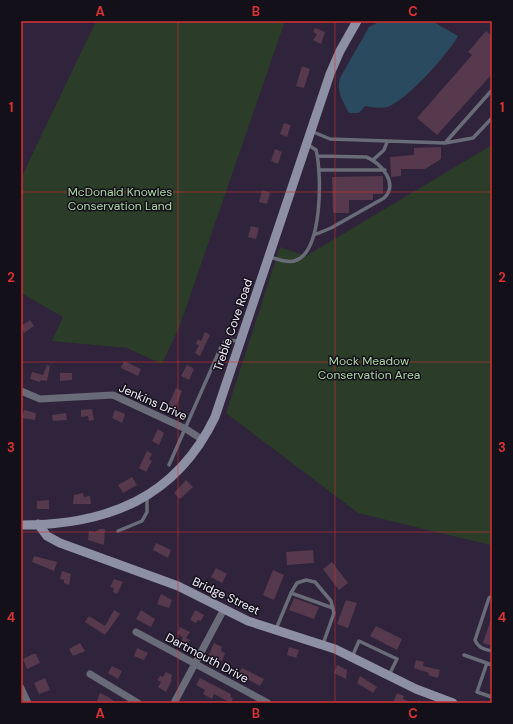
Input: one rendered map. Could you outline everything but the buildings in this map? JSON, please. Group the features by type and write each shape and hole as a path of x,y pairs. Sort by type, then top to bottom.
{"main road":[{"name":"Treble Cove Road","path":"21,525 103,515 134,503 147,496 173,477 187,463 203,440 215,417 310,131 338,56 357,21"},
{"name":"Bridge Street","path":"38,524 48,536 60,543 178,586 248,621 323,645 352,657 416,689 453,703"}],"street":[{"name":"Jenkins Drive","path":"21,391 40,399 113,395 186,429 203,440"},
{"path":"174,703 224,608"},
{"name":"Dartmouth Drive","path":"136,632 268,703"},
{"path":"90,674 138,703"},
{"path":"21,688 28,703"}],"lane":[{"path":"445,143 492,90"},
{"path":"310,131 330,139 445,143 473,138 492,118"},
{"path":"374,159 384,150 387,142"},
{"path":"269,256 287,262 295,261 301,258 314,235 318,214 318,156 316,150 306,144"},
{"path":"314,235 331,228 384,198 388,191 389,184 385,170 374,159 366,157 318,156"},
{"path":"319,170 385,170"},
{"path":"170,465 221,346 226,340 240,341"},
{"path":"118,531 142,521 147,512 147,496"},
{"path":"276,630 290,593 296,583 306,580 315,582 331,601 334,613 323,645"},
{"path":"290,593 333,608"},
{"path":"492,596 489,598 475,640 480,648 492,651"},
{"path":"352,657 360,641 397,659 389,675"},
{"path":"464,655 492,665"},
{"path":"487,663 478,692 492,697"}],"green space":[{"name":"McDonald Knowles Conservation Land","path":"96,21 285,21 180,325 162,364 127,348 52,341 63,317 21,293 21,178"},
{"name":"Mock Meadow Conservation Area","path":"492,145 492,538 490,545 358,513 226,413 280,247 306,256"}],"water":[{"path":"380,21 432,21 458,36 436,65 405,96 385,108 365,106 359,113 349,113 342,100 339,88 340,78 369,27"}]}
